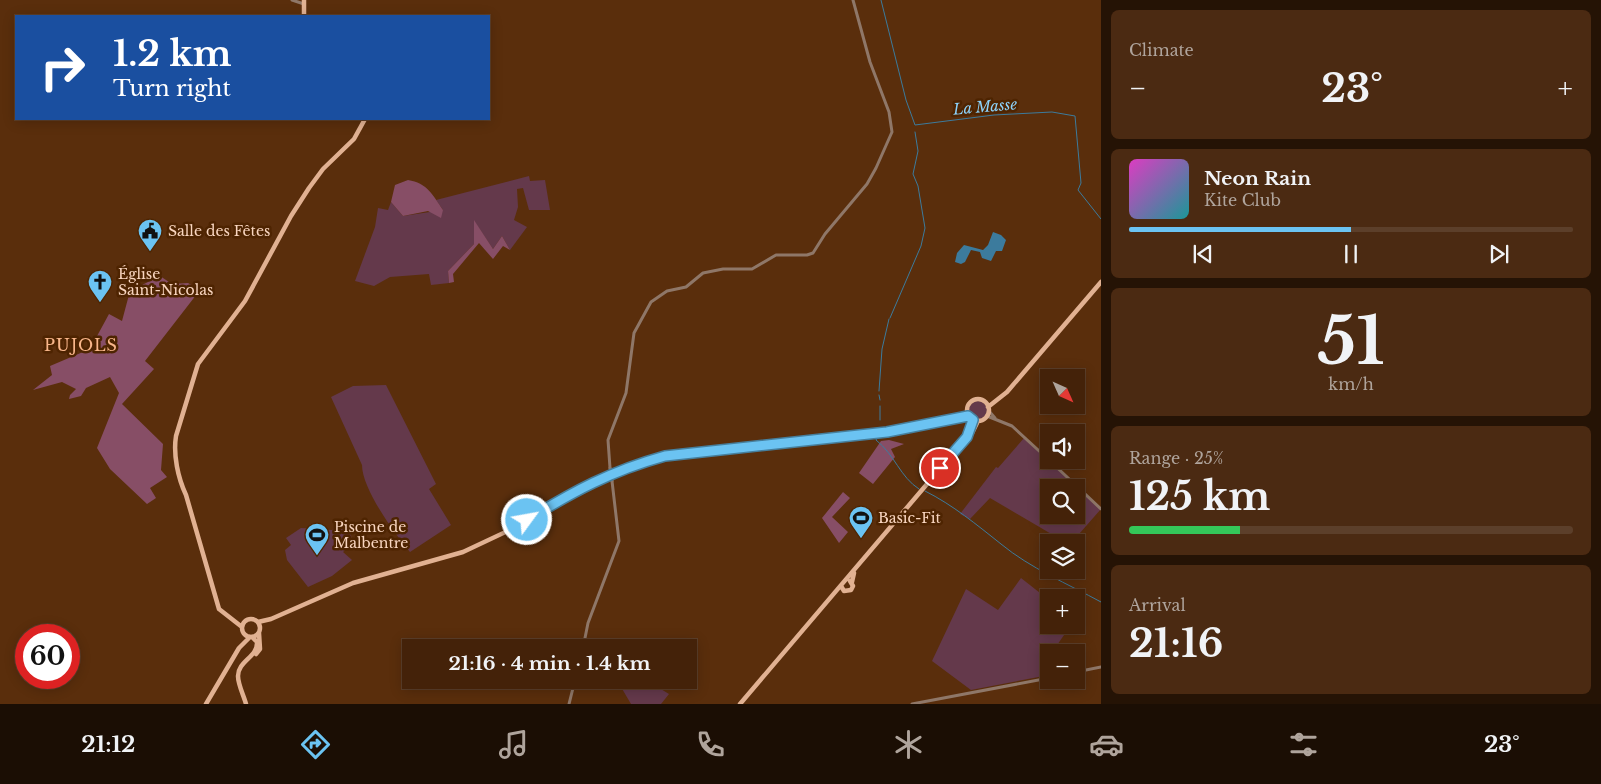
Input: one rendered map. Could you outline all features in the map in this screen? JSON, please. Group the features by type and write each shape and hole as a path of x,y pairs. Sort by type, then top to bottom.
{"main road":[{"path":"304,2 304,15"},
{"path":"246,704 238,678 242,666 256,650 257,642 243,627 219,609 186,494 180,480 174,448 198,364 244,301 291,216 309,188 323,169 354,139 364,120"},
{"path":"239,648 243,627 251,619 258,622 271,619 353,583 464,552 514,528 594,481 637,464 687,453 841,438 906,429 948,420 973,419 1007,392 1101,282"},
{"path":"948,420 966,410 972,400 979,399 988,409"},
{"path":"742,703 831,597 843,589 852,589 855,572 969,438 973,419 966,410"},
{"path":"843,589 845,580 967,437 973,419"},
{"path":"845,580 852,582"},
{"path":"206,704 239,648 271,619"},
{"path":"242,666 260,649 258,622"}],"street":[{"path":"292,0 304,2"},
{"path":"585,639 588,623 619,541 608,440 626,393 634,333 651,302 667,291 686,287 703,273 724,269 752,269 776,255 803,256 813,253 832,226 867,184 892,132 889,112 870,62 853,0"},
{"path":"988,409 996,418 1016,429 1040,452"},
{"path":"1059,469 1101,509"},
{"path":"1085,671 1101,668"},
{"path":"912,704 1040,680"},
{"path":"569,704 573,689"}],"shaded area":[{"path":"529,176 530,181 545,180 550,210 529,210 523,188 517,189 518,207 514,220 527,227 510,250 502,236 493,249 474,221 474,244 448,271 449,283 431,285 429,274 390,277 374,286 355,281 375,227 378,208 388,210 391,202 403,216 443,210 436,200"},
{"path":"408,180 425,187 433,195 443,210 441,218 428,211 403,216 391,202 395,185"},
{"path":"474,220 493,249 502,236 510,250 503,246 493,259 479,243 453,274 454,282 449,283 448,271 474,244"},
{"path":"160,276 172,284 188,283 200,290 145,361 154,369 122,404 163,444 161,470 167,477 150,488 156,498 147,504 110,469 97,448 119,393 110,377 86,388 81,396 69,399 76,389 62,382 33,390 52,375 50,366 90,349 109,314 122,321 130,291"},
{"path":"386,385 436,484 429,489 451,525 410,552 388,523 373,498 363,475 362,465 331,397 353,386"},
{"path":"974,401 982,401 987,406 985,417 974,419 969,414 969,406"},
{"path":"1024,438 1040,453 1040,469 1058,469 1068,479 1040,479 1040,524 1085,524 1085,494 1101,509 1079,534 1051,534 990,498 970,519 960,514 996,467 998,468"},
{"path":"889,440 904,444 891,449 895,457 873,484 859,473 881,441"},
{"path":"843,492 850,498 832,517 848,532 839,543 822,518"},
{"name":"Piscine de Malbentre","path":"337,527 346,530 351,535 352,543 343,552 352,560 332,576 308,587 287,560 285,550 291,545 286,538 301,528 332,530"},
{"path":"1021,578 1040,593 1040,634 1065,634 1058,644 1040,644 1040,677 971,690 932,661 966,589 998,610"},
{"path":"622,689 661,689 669,694 661,704 631,704"}],"water":[{"path":"993,232 1001,235 1006,240 1002,251 996,251 991,261 982,258 980,252 971,250 965,262 961,264 955,262 957,253 964,245 983,250 988,245"}],"waterway":[{"name":"La Masse","path":"881,0 906,100 915,125 994,115 1052,112 1075,116 1081,183 1078,190 1101,219"},
{"path":"890,318 921,246 925,228 918,186 913,174 918,151 915,132"},
{"path":"879,391 882,349 889,319"},
{"path":"879,395 880,400"},
{"path":"880,406 880,420"},
{"path":"878,435 876,440 888,452 912,484 919,489"},
{"path":"925,491 955,509 1024,561 1101,602"}],"place":[{"name":"Salle des Fêtes","path":"150,252"},
{"name":"Église Saint-Nicolas","path":"100,303"},
{"name":"Basic-Fit","path":"861,539"},
{"name":"Piscine de Malbentre","path":"317,556"}],"district":[{"name":"PUJOLS","path":"81,345"}],"route":[{"path":"527,520 608,474 665,456 887,432 968,416 973,420 969,434 940,468"}]}
